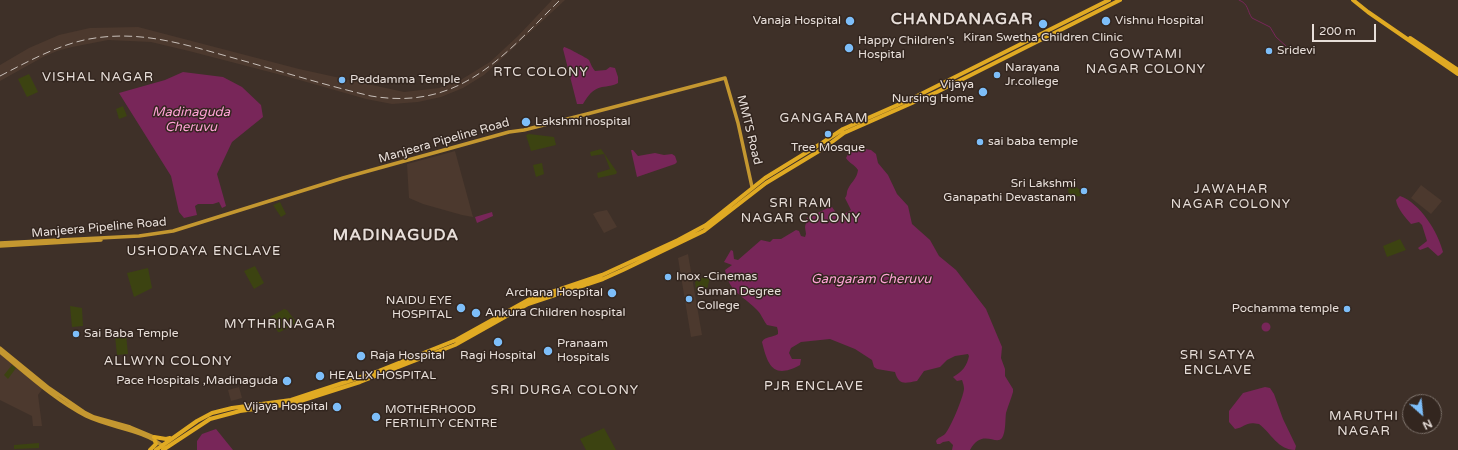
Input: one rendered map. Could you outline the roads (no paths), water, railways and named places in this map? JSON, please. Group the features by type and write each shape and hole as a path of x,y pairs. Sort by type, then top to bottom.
{"highway":[{"path":"165,446 174,437 197,421 212,413 237,407 284,402 360,382 462,341 523,306 553,293 604,278 623,270 704,231 728,211 781,173 828,146 844,133 1050,32 1054,28 1109,0"},
{"path":"1050,32 1054,28 1120,0"},
{"path":"1352,0 1430,53 1458,70"},
{"path":"1357,0 1458,74"},
{"path":"1050,32 1058,37"},
{"path":"728,211 753,186 843,129 914,99"},
{"path":"156,450 203,423 224,414 291,404 328,390"},
{"path":"150,450 156,444 155,439 174,437"}],"main road":[{"name":"Manjeera Pipeline Road","path":"0,245 145,237 173,232 343,179 517,131 725,78"},
{"name":"MMTS Road","path":"725,78 738,122 753,186"},
{"path":"0,348 49,388 84,412 130,427 155,439 165,446"},
{"path":"0,352 74,409 93,419 155,439"}],"water":[{"path":"564,47 589,60 595,71 606,70 610,67 615,68 618,83 596,89 583,104 577,104 563,49"},
{"name":"Madinaguda Cheruvu","path":"183,72 223,77 242,87 261,105 263,117 232,142 217,174 226,206 222,208 219,202 213,204 198,204 195,206 197,215 184,218 179,212 171,176 119,93 165,80"},
{"name":"Gangaram Cheruvu","path":"865,149 871,150 876,154 878,163 888,175 897,194 908,206 912,224 930,240 939,256 956,270 986,309 1002,347 1001,358 1005,369 1005,376 1013,389 1006,413 1004,433 1002,438 999,440 979,440 970,450 952,450 953,445 949,441 937,444 936,441 945,434 950,425 961,399 964,389 962,380 957,381 953,377 965,366 969,356 968,354 955,356 947,360 940,367 924,371 917,381 901,382 898,380 895,372 877,369 874,367 872,360 855,349 830,339 801,342 791,348 789,353 792,359 801,359 800,365 784,371 778,370 770,364 762,342 765,339 778,334 777,327 767,325 758,311 733,288 727,278 725,270 732,265 724,262 731,250 733,251 734,259 738,260 761,240 770,242 773,239 781,239 796,230 799,231 801,236 805,237 807,218 828,208 832,207 839,217 851,210 845,198 858,170 846,158 849,152"},
{"path":"631,150 633,150 638,156 655,153 664,155 672,154 675,156 677,162 637,177"},
{"path":"1400,196 1414,205 1427,219 1441,244 1443,252 1440,255 1438,256 1428,247 1420,250 1418,248 1427,241 1422,225 1419,222 1411,224 1404,215 1396,200"},
{"path":"492,212 493,216 477,223 475,217"},
{"path":"1264,323 1268,323 1270,327 1268,331 1264,331 1262,329 1262,325"},
{"path":"1265,387 1270,388 1274,394 1283,419 1296,446 1295,450 1279,444 1259,424 1248,424 1235,429 1229,422 1229,411 1243,393"},
{"path":"216,429 233,450 197,450 197,441 202,434"}],"waterway":[{"path":"1239,0 1245,4 1252,18 1270,27 1276,37 1286,46"}],"railway":[{"path":"0,76 41,55 73,43 103,37 122,36 158,39 193,47 371,96 402,98 430,95 455,87 478,75 519,41 560,0"}],"place":[{"name":"Vanaja Hospital","path":"850,21"},
{"name":"Vishnu Hospital","path":"1106,21"},
{"name":"Kiran Swetha Children Clinic","path":"1043,24"},
{"name":"Happy Children's Hospital","path":"849,48"},
{"name":"Sridevi","path":"1269,51"},
{"name":"Narayana Jr.college","path":"997,75"},
{"name":"Peddamma Temple","path":"342,80"},
{"name":"Vijaya Nursing Home","path":"983,92"},
{"name":"Lakshmi hospital","path":"526,122"},
{"name":"Tree Mosque","path":"828,134"},
{"name":"sai baba temple","path":"980,142"},
{"name":"Sri Lakshmi Ganapathi Devastanam","path":"1084,191"},
{"name":"Inox -Cinemas","path":"668,277"},
{"name":"Archana Hospital","path":"612,293"},
{"name":"Suman Degree College","path":"689,299"},
{"name":"NAIDU EYE HOSPITAL","path":"461,308"},
{"name":"Pochamma temple","path":"1347,309"},
{"name":"Ankura Children hospital","path":"476,313"},
{"name":"Sai Baba Temple","path":"76,334"},
{"name":"Ragi Hospital","path":"498,342"},
{"name":"Pranaam Hospitals","path":"548,351"},
{"name":"Raja Hospital","path":"361,356"},
{"name":"HEALIX HOSPITAL","path":"320,376"},
{"name":"Pace Hospitals ,Madinaguda","path":"287,381"},
{"name":"Vijaya Hospital","path":"337,407"},
{"name":"MOTHERHOOD FERTILITY CENTRE","path":"376,417"}],"district":[{"name":"CHANDANAGAR","path":"962,20"},
{"name":"GOWTAMI NAGAR COLONY","path":"1146,62"},
{"name":"RTC COLONY","path":"541,73"},
{"name":"VISHAL NAGAR","path":"98,78"},
{"name":"GANGARAM","path":"824,119"},
{"name":"JAWAHAR NAGAR COLONY","path":"1231,198"},
{"name":"SRI RAM NAGAR COLONY","path":"801,212"},
{"name":"MADINAGUDA","path":"396,236"},
{"name":"USHODAYA ENCLAVE","path":"204,252"},
{"name":"MYTHRINAGAR","path":"280,325"},
{"name":"ALLWYN COLONY","path":"168,362"},
{"name":"SRI SATYA ENCLAVE","path":"1218,364"},
{"name":"PJR ENCLAVE","path":"814,387"},
{"name":"SRI DURGA COLONY","path":"565,391"},
{"name":"MARUTHI NAGAR","path":"1364,424"}]}
